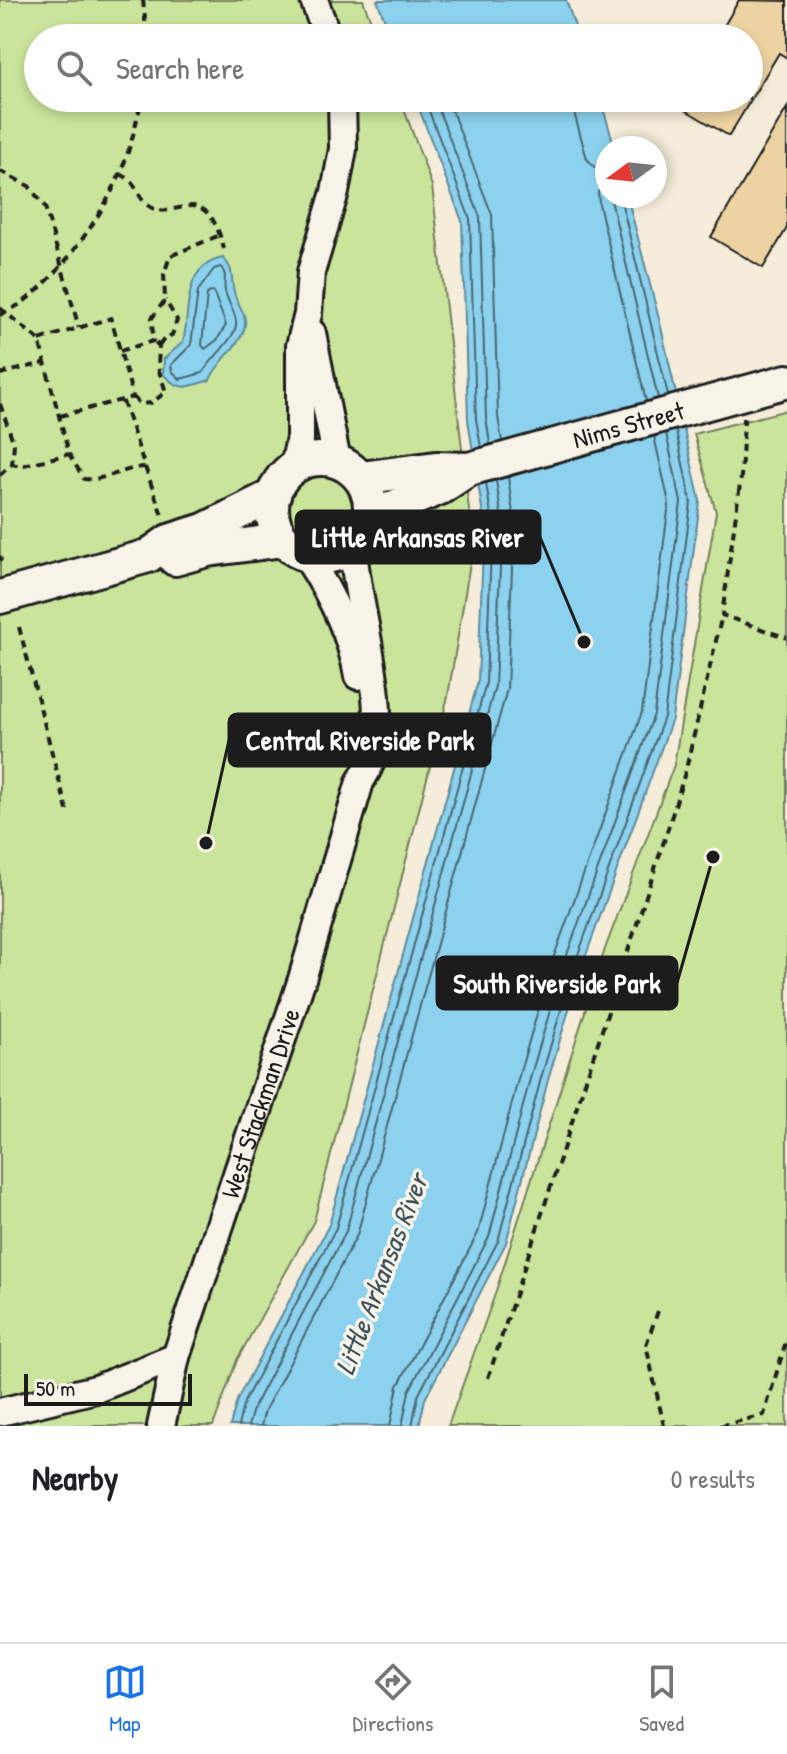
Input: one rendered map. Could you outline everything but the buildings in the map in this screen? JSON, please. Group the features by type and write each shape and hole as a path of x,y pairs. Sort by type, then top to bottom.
{"street":[{"path":"314,0 323,24"},
{"path":"294,467 300,438 300,346 308,314 311,272 335,192 343,149 342,112"},
{"path":"308,314 349,470"},
{"name":"Nims Street","path":"349,470 469,469 723,410 787,381"},
{"path":"148,556 174,559 207,550 295,548 330,557 353,547 367,529 370,517 367,490 349,470 322,459 294,467 285,475 274,495 272,511 275,527 295,548"},
{"name":"Nims Street","path":"370,517 440,488 469,469"},
{"path":"0,597 148,556 169,541 204,530 274,495"},
{"name":"West Stackman Drive","path":"161,1426 176,1357 302,979 360,782 372,759 377,728 370,654 354,573 353,547"},
{"name":"West Stackman Drive","path":"295,548 323,581 356,660 362,696 363,729 358,759 360,782"},
{"path":"0,1412 96,1389 176,1357"}],"path":[{"path":"143,0 146,24"},
{"path":"3,314 26,300 61,264 93,220 120,174 138,112"},
{"path":"0,171 29,186 45,207 79,328"},
{"path":"120,174 130,178 145,203 153,209 193,206 202,209 211,217 224,249"},
{"path":"39,340 111,318 133,397 140,404 151,403 166,392 158,368 159,346 172,335 177,320 165,300 164,274 170,256 220,235"},
{"path":"159,346 153,341 152,318 165,300"},
{"path":"0,308 3,314 39,340 69,454 84,479 100,480 128,467 145,467"},
{"path":"120,351 153,341"},
{"path":"0,374 45,363"},
{"path":"60,416 133,397"},
{"path":"122,399 163,517"},
{"path":"0,404 14,444 12,464 0,475"},
{"path":"488,1378 686,769 722,615 741,477 744,420 723,410"},
{"path":"12,464 20,466 69,454"},
{"path":"722,615 787,638"},
{"path":"19,627 68,814"},
{"path":"658,1311 646,1345 664,1426"},
{"path":"720,1426 764,1415 787,1338"}],"green space":[{"path":"0,0 363,0 372,24 24,24 24,112 405,112 432,186 473,545 448,696 314,1221 237,1360 213,1426 0,1426"},
{"path":"787,410 787,1426 448,1426 494,1297 605,949 674,765 716,512 694,434"}],"water":[{"path":"377,0 566,0 574,24 386,24"},
{"path":"420,112 604,112 611,136 595,136 595,208 630,208 661,327 700,501 672,719 581,969 548,1080 506,1243 425,1399 419,1426 230,1426 237,1400 329,1225 478,681 484,521 468,420 462,221"},
{"path":"223,258 231,270 235,295 244,315 243,332 210,380 180,386 163,374 164,359 183,342 194,280 200,270"}],"place":[{"name":"Little Arkansas River","path":"584,642"},
{"name":"Central Riverside Park","path":"206,843"},
{"name":"South Riverside Park","path":"713,857"}]}
